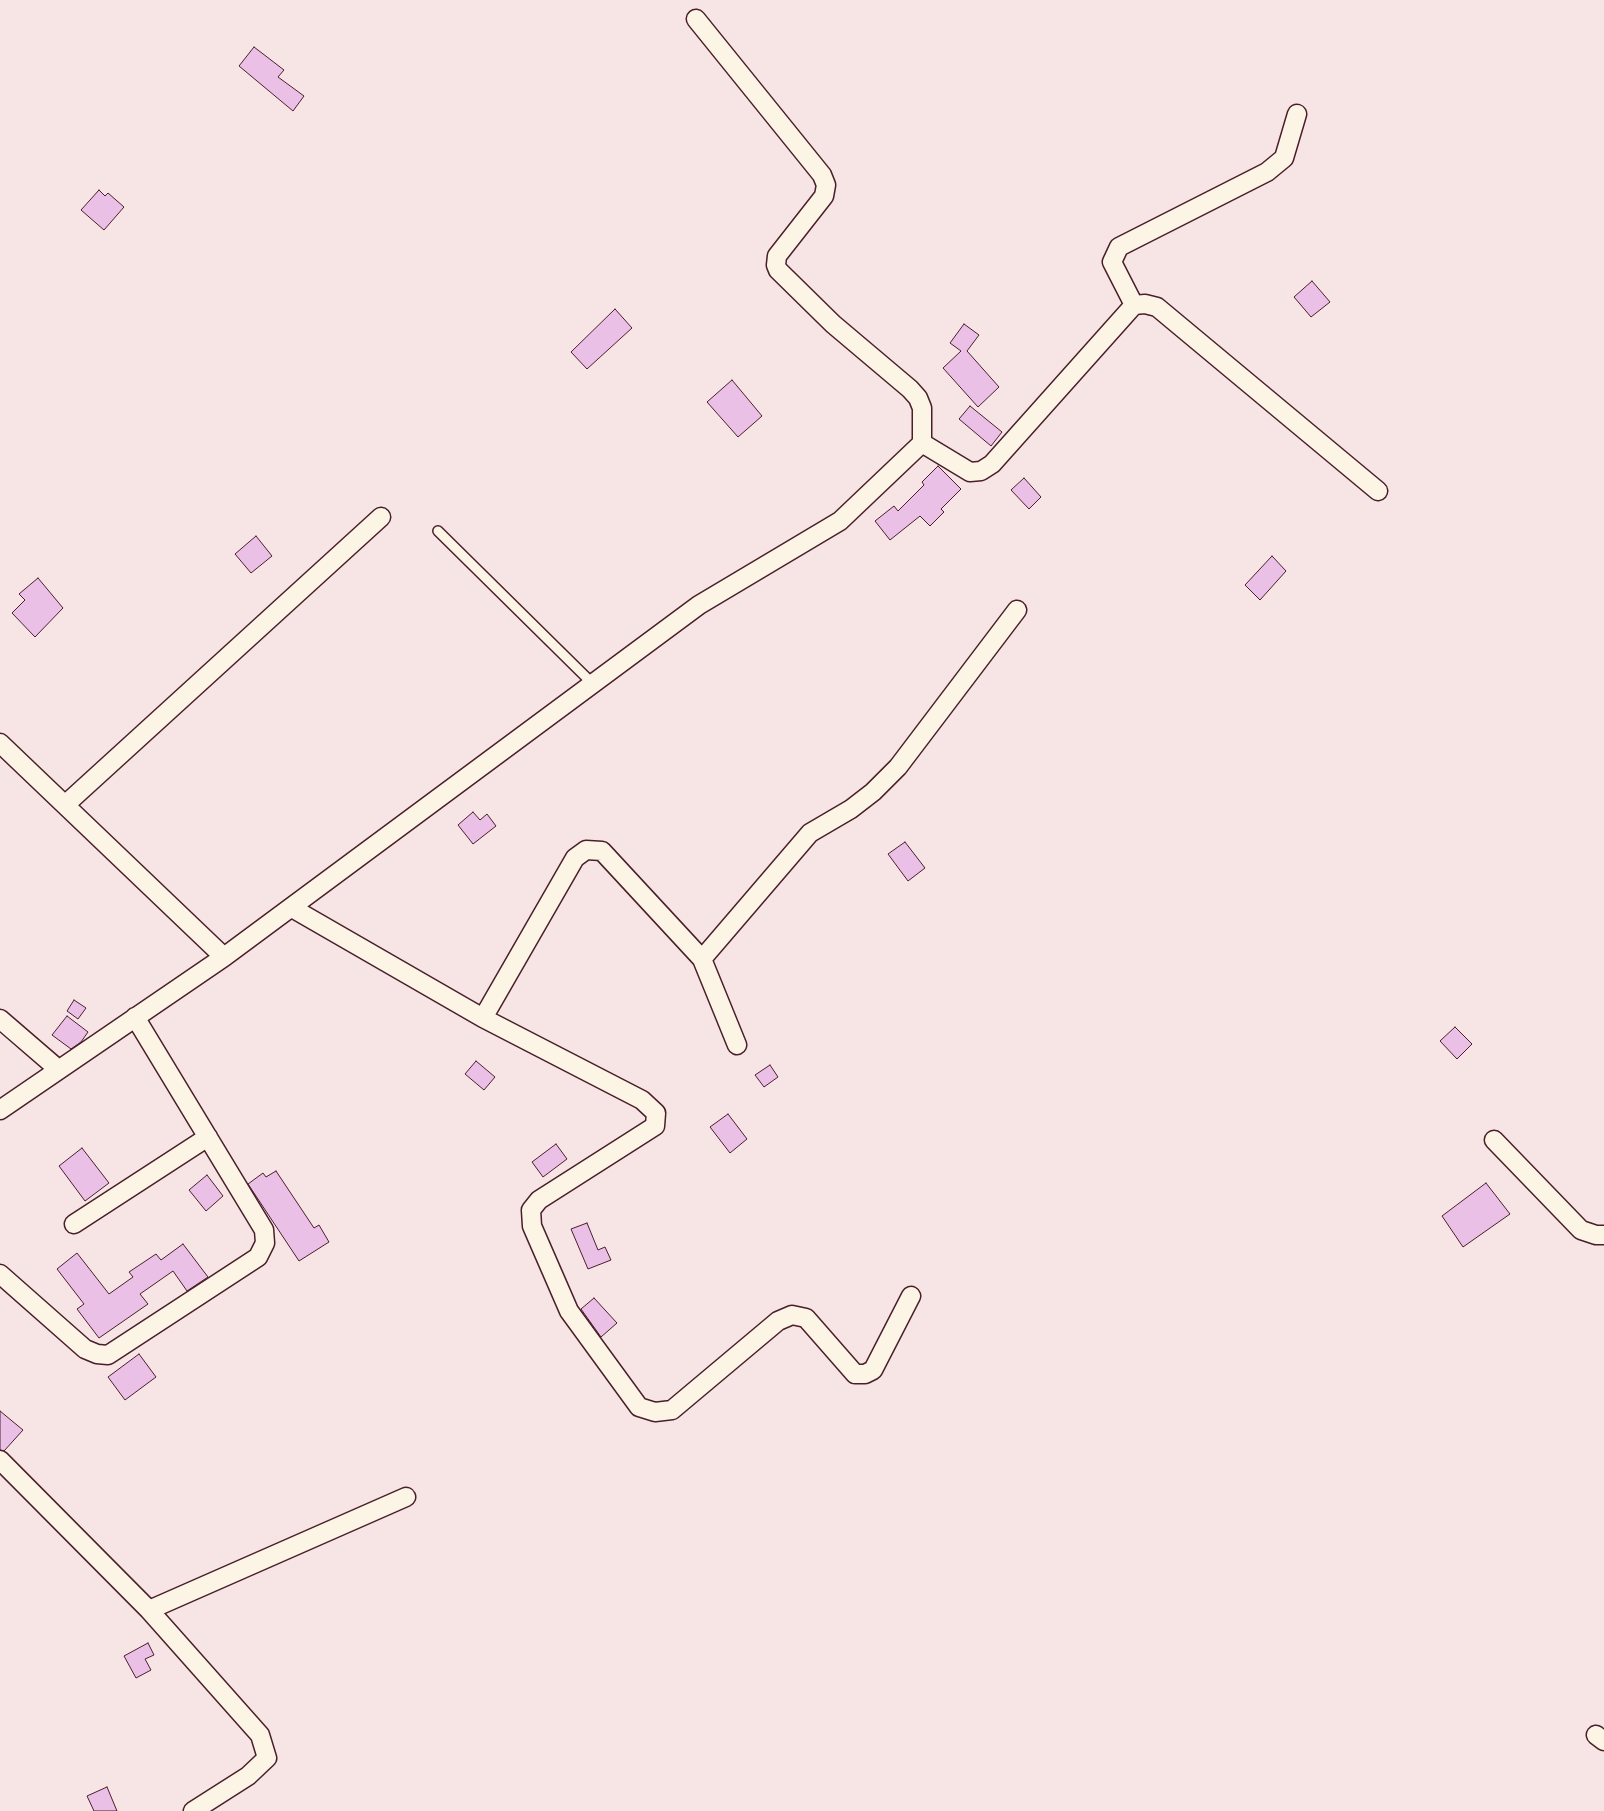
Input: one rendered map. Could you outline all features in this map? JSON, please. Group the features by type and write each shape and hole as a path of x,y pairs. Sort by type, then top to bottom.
{"street":[{"path":"0,1110 224,957 292,908 699,605 840,521 922,443 922,408 914,394 833,324 778,270 776,265 777,256 824,196 826,185 822,175 696,19"},
{"path":"1134,305 1112,262 1119,246 1267,172 1284,158 1297,114"},
{"path":"922,443 970,472 981,472 992,464 1134,305 1145,304 1157,307 1378,491"},
{"path":"65,805 381,517"},
{"path":"702,958 810,833 851,809 873,792 898,767 1017,610"},
{"path":"0,743 224,957"},
{"path":"483,1018 575,858 586,850 602,851 702,958 737,1045"},
{"path":"292,908 483,1018 642,1100 656,1113 655,1126 540,1200 531,1210 532,1226 569,1311 639,1407 655,1412 672,1410 778,1320 792,1315 806,1318 855,1374 864,1374 873,1370 911,1296"},
{"path":"0,1274 85,1349 97,1354 108,1354 258,1257 265,1244 264,1230 135,1017"},
{"path":"0,1019 58,1069"},
{"path":"74,1224 208,1137"},
{"path":"1494,1140 1581,1230 1596,1235 1604,1235"},
{"path":"0,1460 149,1610 260,1735 267,1758 248,1776 193,1811"},
{"path":"149,1610 406,1497"}],"lane":[{"path":"438,532 593,684"}],"building":[{"path":"254,47 284,70 278,77 304,96 293,111 239,66"},
{"path":"99,190 105,196 108,193 124,207 104,230 81,210"},
{"path":"1312,281 1330,302 1311,317 1294,297"},
{"path":"615,309 632,328 587,369 571,352"},
{"path":"964,324 979,335 967,351 999,387 978,407 943,368 961,351 950,343"},
{"path":"732,380 762,416 738,437 707,402"},
{"path":"970,406 1002,432 991,446 959,419"},
{"path":"938,466 961,489 941,509 944,512 930,526 920,516 890,540 875,521 894,506 898,511 924,485 922,482"},
{"path":"1024,478 1041,497 1029,509 1011,490"},
{"path":"256,536 272,556 251,573 235,554"},
{"path":"1272,556 1286,571 1260,600 1245,585"},
{"path":"38,578 63,608 35,637 12,613 25,600 19,594"},
{"path":"473,812 480,820 487,814 496,826 473,844 458,825"},
{"path":"905,842 925,868 908,881 888,854"},
{"path":"74,1000 86,1008 78,1019 67,1011"},
{"path":"67,1016 88,1032 81,1042 71,1049 52,1035"},
{"path":"1455,1027 1472,1044 1457,1059 1440,1041"},
{"path":"476,1061 495,1077 484,1090 465,1074"},
{"path":"770,1065 778,1077 764,1087 755,1075"},
{"path":"728,1114 747,1139 730,1153 710,1127"},
{"path":"556,1144 567,1159 543,1177 532,1162"},
{"path":"82,1148 109,1183 85,1201 59,1166"},
{"path":"276,1171 314,1228 319,1225 329,1242 299,1261 248,1184 263,1173 266,1177"},
{"path":"207,1175 223,1196 206,1211 189,1190"},
{"path":"1486,1183 1510,1214 1463,1247 1442,1216"},
{"path":"587,1223 598,1250 605,1247 611,1260 588,1269 571,1229"},
{"path":"183,1244 208,1277 187,1291 173,1271 140,1294 148,1304 99,1338 77,1309 84,1304 57,1269 77,1253 109,1294 133,1277 129,1272 156,1254 161,1260"},
{"path":"594,1298 617,1323 601,1337 581,1309"},
{"path":"139,1354 156,1377 125,1400 108,1377"},
{"path":"0,1411 23,1430 4,1451 0,1450"},
{"path":"148,1643 154,1655 145,1659 151,1670 136,1678 124,1656"},
{"path":"107,1787 117,1811 94,1811 87,1796"}]}
